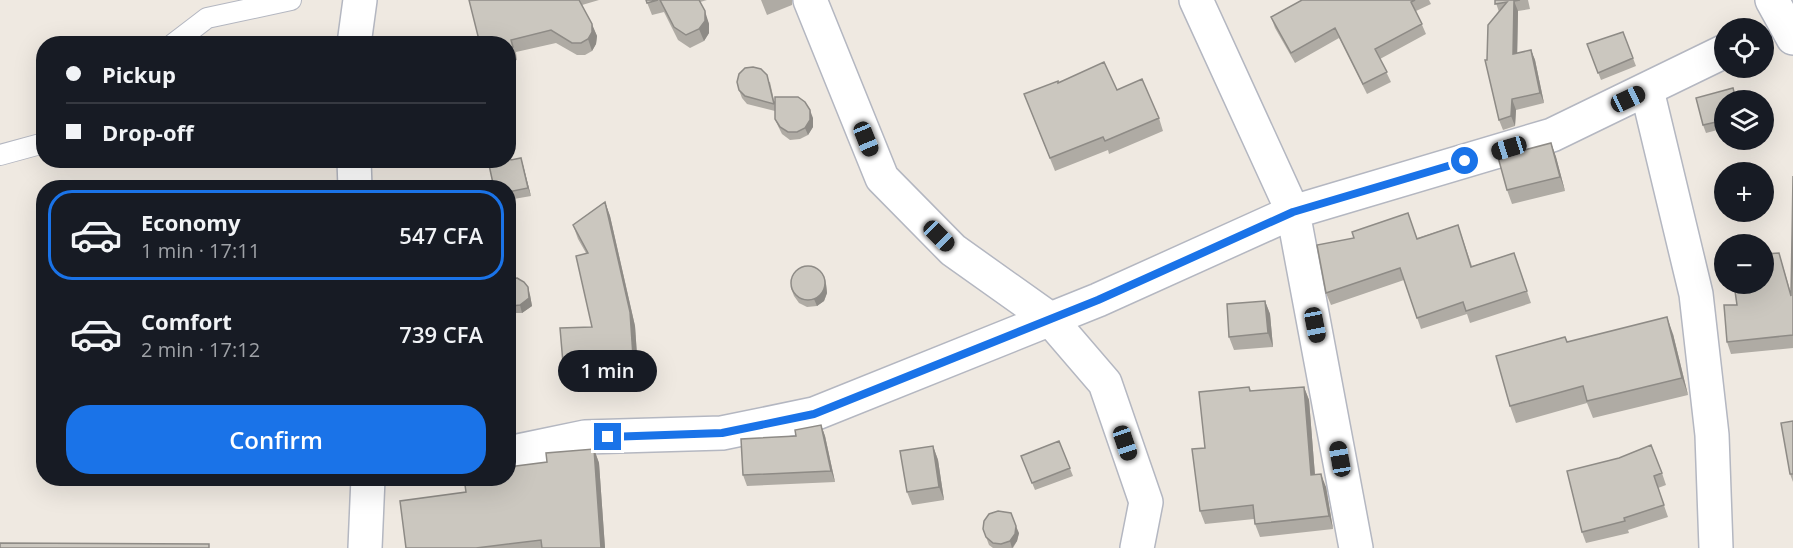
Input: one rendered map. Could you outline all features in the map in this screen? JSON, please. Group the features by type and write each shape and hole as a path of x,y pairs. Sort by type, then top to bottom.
{"street":[{"path":"355,36 360,0"},
{"path":"810,0 882,178 953,250 1050,319 1105,383 1146,502 1137,548"},
{"path":"1196,0 1293,212 1356,548"},
{"path":"516,451 585,437 722,433 814,414 1098,300 1293,212 1552,135 1714,56"},
{"path":"1647,90 1696,294 1712,435 1716,548"},
{"path":"364,548 371,486"}],"lane":[{"path":"183,36 207,18 291,0"},
{"path":"0,155 36,145"}],"building":[{"path":"469,0 579,0 592,24 592,32 588,39 581,43 572,43 551,30 516,39 516,36 478,36"},
{"path":"660,0 699,0 705,11 705,21 699,29 686,35 674,27"},
{"path":"1302,0 1415,0 1411,2 1422,24 1375,49 1387,72 1363,84 1335,28 1291,53 1271,17"},
{"path":"1495,0 1520,0 1514,1 1513,54 1531,50 1540,93 1512,99 1511,116 1499,120 1485,60 1487,60 1488,25 1507,2 1495,4"},
{"path":"1623,32 1633,58 1598,73 1587,44"},
{"path":"1104,62 1117,90 1142,79 1159,118 1105,141 1103,137 1050,158 1024,94 1058,81 1058,83"},
{"path":"745,68 761,69 767,75 774,104 745,96 739,90 737,82 739,74"},
{"path":"1714,93 1714,122 1703,125 1696,98"},
{"path":"775,97 798,97 805,102 810,110 810,120 805,128 797,132 788,132 780,127 775,119"},
{"path":"1551,143 1560,177 1507,190 1498,157"},
{"path":"521,158 528,188 516,190 516,180 492,180 490,168 516,168 516,159"},
{"path":"1793,176 1793,335 1727,342 1724,305 1737,305 1735,294 1774,294 1774,253 1779,253 1791,296"},
{"path":"605,202 630,312 634,371 564,375 560,328 592,327 576,256 588,253 573,225"},
{"path":"1408,213 1417,239 1458,225 1471,267 1514,253 1527,291 1466,311 1463,302 1417,318 1400,268 1326,293 1317,245 1354,238 1352,232"},
{"path":"808,266 820,271 825,283 820,295 808,300 796,295 791,283 796,271"},
{"path":"516,278 528,287 529,298 516,306"},
{"path":"1265,301 1268,333 1229,337 1227,304"},
{"path":"1667,317 1682,378 1587,401 1583,386 1510,406 1496,356 1565,337 1567,342"},
{"path":"1249,387 1250,391 1304,387 1311,475 1321,474 1329,516 1255,524 1253,505 1200,511 1192,449 1205,448 1199,392"},
{"path":"1793,421 1793,474 1790,474 1781,423"},
{"path":"821,425 831,471 743,475 741,439 796,436 795,430"},
{"path":"1059,441 1070,468 1032,483 1021,456"},
{"path":"1651,445 1662,473 1654,476 1664,505 1624,518 1625,521 1582,532 1567,471 1619,458"},
{"path":"933,446 939,487 907,492 900,451"},
{"path":"594,449 601,548 542,548 541,540 476,548 406,548 400,501 466,492 465,486 516,486 516,466 547,462 546,453"},
{"path":"998,511 1011,513 1016,526 1015,534 1010,541 1001,544 993,543 986,537 983,529 984,521 989,514"},
{"path":"0,543 209,544 209,548 0,548"}],"route":[{"path":"608,437 722,433 814,414 1098,300 1293,212 1465,161"}]}
